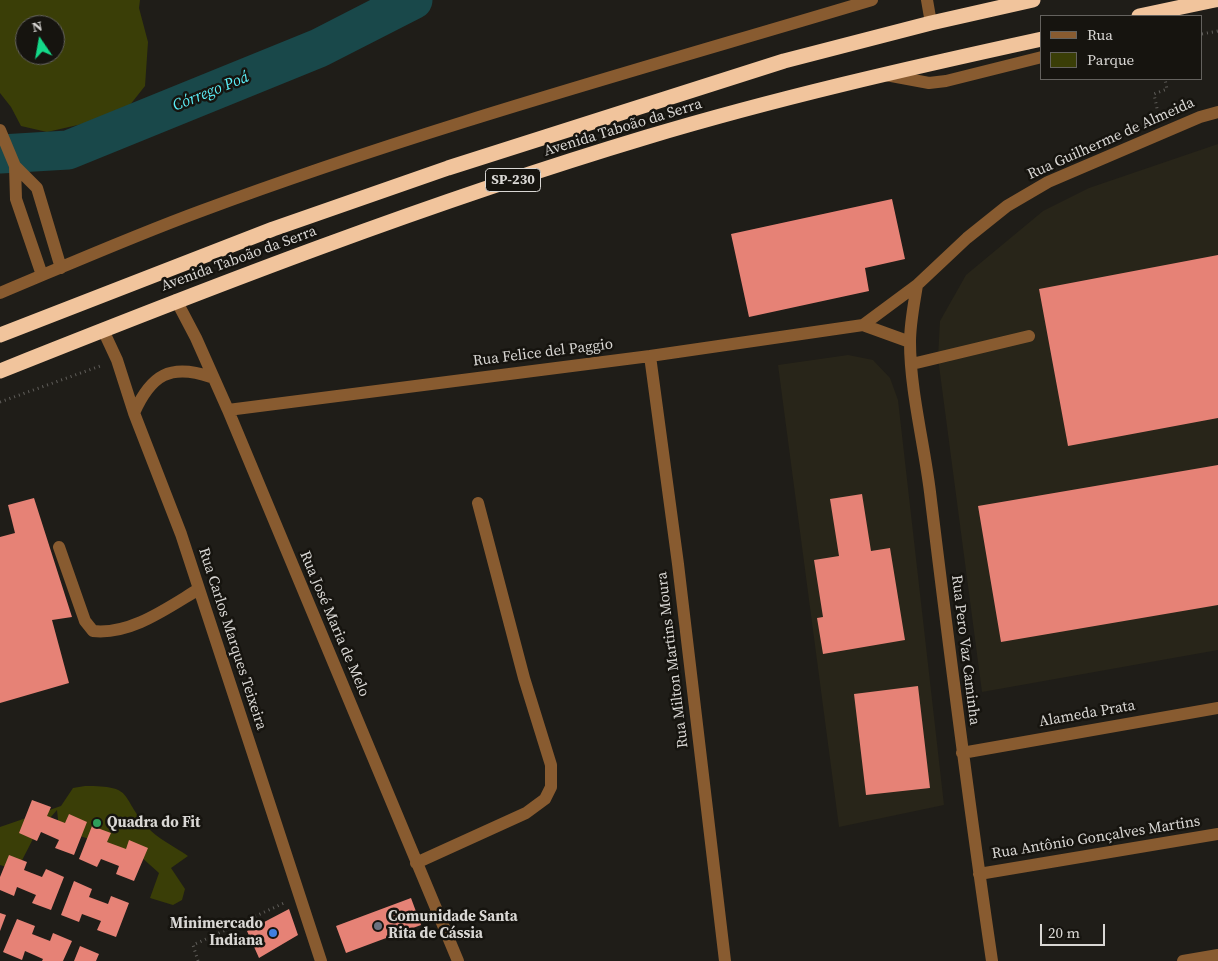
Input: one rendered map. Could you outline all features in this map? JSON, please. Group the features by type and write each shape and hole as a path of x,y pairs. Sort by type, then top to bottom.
{"highway":[{"name":"Avenida Taboão da Serra","path":"0,335 273,229 448,168 784,61 931,23 1033,0"},
{"path":"1144,15 1215,0"},
{"name":"Avenida Taboão da Serra","path":"0,371 176,300 444,203 628,143 881,74 1040,39"},
{"path":"0,326 32,322"}],"street":[{"path":"0,293 201,211 437,131 872,0"},
{"path":"927,0 931,23"},
{"path":"881,74 929,83 946,82 1040,58"},
{"name":"Rua Guilherme de Almeida","path":"863,325 917,285 948,254 1007,206 1048,182 1162,133 1218,112"},
{"path":"0,130 15,166 16,198 42,276"},
{"path":"15,166 37,188 61,268"},
{"path":"863,325 910,342 917,285"},
{"name":"Rua José Maria de Melo","path":"176,300 196,338 211,376 228,410 458,961"},
{"name":"Rua Felice del Paggio","path":"228,410 650,356 863,325"},
{"name":"Rua Carlos Marques Teixeira","path":"103,330 117,360 134,413 181,534 296,883 298,897 321,961"},
{"path":"912,364 1029,336"},
{"name":"Rua Pero Vaz Caminha","path":"910,342 962,753 992,961"},
{"name":"Rua Milton Martins Moura","path":"650,356 679,574 725,961"},
{"path":"134,413 144,392 159,378 175,372 191,370 211,376"},
{"path":"416,863 526,813 545,799 551,787 550,765 524,678 478,503"},
{"path":"59,546 85,620 93,631 108,632 122,630 199,589"},
{"name":"Alameda Prata","path":"962,753 1218,708"},
{"name":"Rua Antônio Gonçalves Martins","path":"979,874 1218,834"},
{"path":"1183,961 1218,955"}],"path":[{"path":"1203,34 1218,31"},
{"path":"1162,133 1154,94 1167,89 1165,80"},
{"path":"0,402 117,360"},
{"path":"198,961 193,945 298,897"}],"shaded area":[{"path":"1218,144 1218,650 982,692 938,358 940,321 966,275 1043,211 1089,188"},
{"path":"848,355 873,360 890,378 898,400 944,805 839,827 778,365"}],"green space":[{"path":"0,0 140,0 139,8 148,42 145,86 122,115 47,132 21,126 11,107 0,93"},
{"path":"85,786 112,788 124,794 138,816 151,831 188,856 171,868 185,889 182,900 173,905 150,898 159,873 140,856 59,829 57,810 35,835 17,870 0,865 0,827 61,806 73,788"}],"building":[{"path":"892,199 905,259 865,268 869,291 749,317 731,234"},
{"path":"1218,255 1218,418 1068,446 1039,289"},
{"path":"1218,465 1218,605 1001,642 978,506"},
{"path":"862,494 871,551 890,548 905,640 823,654 817,618 823,617 814,560 839,556 830,499"},
{"path":"34,498 72,617 52,620 69,683 0,703 0,537 15,533 8,505"},
{"path":"918,686 930,788 866,795 854,694"},
{"path":"32,800 51,807 47,816 65,823 69,814 87,822 74,855 55,848 59,840 41,832 37,841 19,833"},
{"path":"92,826 111,833 107,842 126,849 129,840 148,848 134,881 116,874 119,866 101,859 97,867 79,859"},
{"path":"9,855 27,862 24,870 42,877 46,869 64,877 51,910 32,903 36,895 17,887 14,896 0,890 0,877"},
{"path":"74,881 92,889 89,897 108,904 111,896 129,903 116,937 97,930 101,921 82,914 79,922 61,915"},
{"name":"Comunidade Santa Rita de Cássia","path":"411,898 421,925 346,953 336,926"},
{"name":"Minimercado Indiana","path":"289,909 298,935 259,958 247,931"},
{"path":"0,913 6,915 0,931"},
{"path":"17,919 35,926 32,934 50,941 53,933 72,941 63,961 42,961 43,959 25,951 22,960 3,952"},
{"path":"80,946 99,954 96,961 74,961"}],"waterway":[{"name":"Córrego Poá","path":"0,154 68,150 319,48 413,0"}],"place":[{"name":"Quadra do Fit","path":"97,823"},
{"name":"Comunidade Santa Rita de Cássia","path":"378,926"},
{"name":"Minimercado Indiana","path":"273,933"}]}
